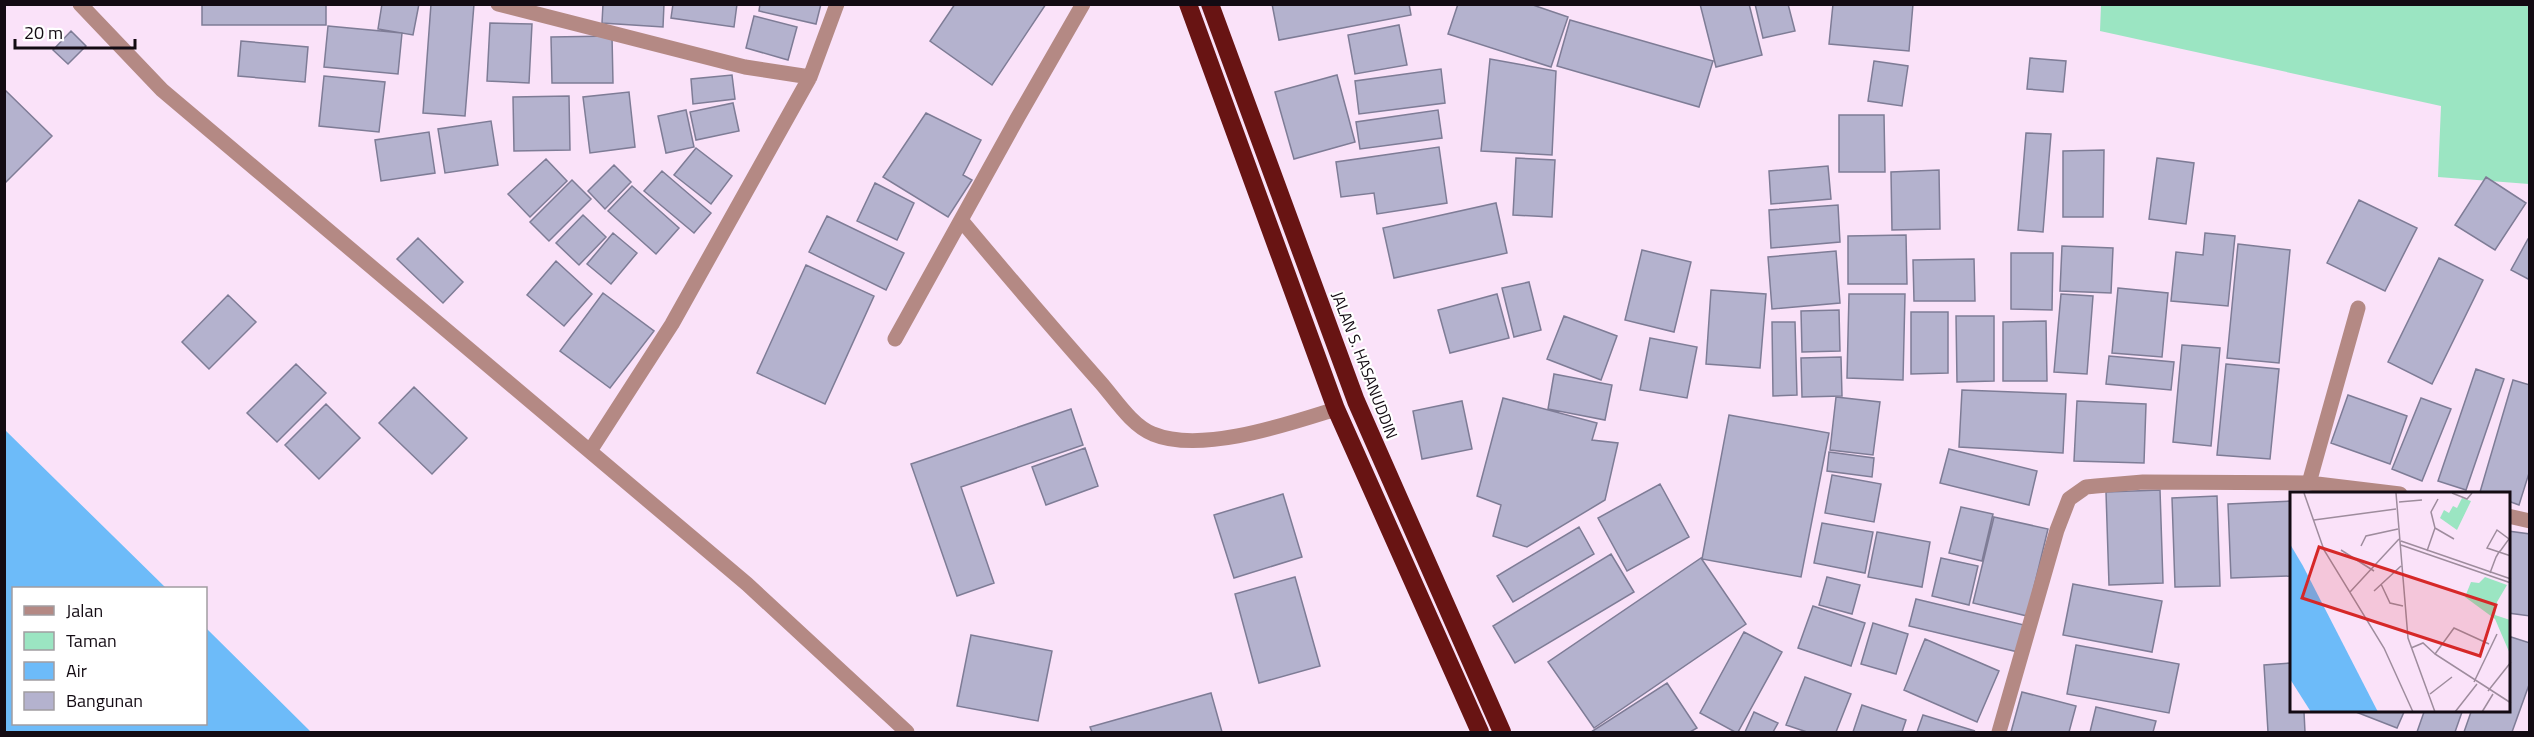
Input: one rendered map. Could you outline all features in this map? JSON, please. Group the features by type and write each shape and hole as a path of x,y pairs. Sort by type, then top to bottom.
{"highway":[{"path":"1188,4 1336,409 1480,732"},
{"name":"JALAN S. HASANUDDIN","path":"1210,4 1356,401 1502,732"}],"street":[{"path":"80,4 162,90 747,584 907,732"},
{"path":"498,4 746,67 810,77"},
{"path":"590,451 672,324 810,77 837,4"},
{"path":"896,339 1083,4"},
{"path":"961,220 1124,410 1143,429 1152,434 1199,441 1282,426 1336,409"},
{"path":"2309,483 2358,308"},
{"path":"1999,732 2057,531 2070,499 2075,493 2086,487 2143,482 2309,483 2383,492"},
{"path":"2510,517 2529,522"}],"green space":[{"path":"2101,5 2529,5 2529,184 2438,177 2441,106 2100,31"}],"water":[{"path":"4,429 165,587 12,587 12,725 207,725 207,629 311,732 5,732"}],"building":[{"path":"202,4 326,4 326,25 202,25"},
{"path":"382,4 419,4 413,35 378,29"},
{"path":"431,4 474,4 465,116 423,113"},
{"path":"603,4 664,4 663,27 602,23"},
{"path":"673,4 737,4 734,27 671,18"},
{"path":"760,4 821,4 816,24 759,11"},
{"path":"955,4 1046,4 992,85 930,41"},
{"path":"1272,4 1409,4 1411,15 1279,40"},
{"path":"1458,4 1530,4 1568,17 1551,67 1448,34"},
{"path":"1700,4 1749,4 1762,55 1716,67"},
{"path":"1755,4 1788,4 1795,31 1763,38"},
{"path":"1833,4 1913,4 1909,51 1829,44"},
{"path":"754,16 797,27 788,60 746,48"},
{"path":"1570,20 1713,61 1699,107 1557,66"},
{"path":"490,23 532,24 529,83 487,81"},
{"path":"1399,25 1407,65 1355,74 1348,35"},
{"path":"328,26 402,33 398,74 324,67"},
{"path":"71,31 86,46 68,64 53,50"},
{"path":"612,36 613,83 552,83 551,37"},
{"path":"241,41 308,47 305,82 238,76"},
{"path":"2030,58 2066,61 2063,92 2027,89"},
{"path":"1490,59 1556,71 1552,155 1481,151"},
{"path":"1874,61 1908,66 1902,106 1868,101"},
{"path":"1441,69 1445,103 1359,114 1355,81"},
{"path":"732,75 735,99 693,104 691,79"},
{"path":"1337,75 1355,142 1294,159 1275,92"},
{"path":"324,76 385,82 379,132 319,126"},
{"path":"4,91 52,136 4,184"},
{"path":"629,92 635,147 590,153 583,97"},
{"path":"569,96 570,150 514,151 513,97"},
{"path":"733,103 739,131 696,140 690,112"},
{"path":"686,110 694,147 666,153 658,116"},
{"path":"1438,110 1442,138 1360,149 1356,122"},
{"path":"926,113 981,140 963,175 972,180 948,217 883,177"},
{"path":"1839,115 1884,115 1885,172 1839,172"},
{"path":"491,121 498,165 445,173 438,129"},
{"path":"429,132 435,173 381,181 375,140"},
{"path":"2026,133 2051,134 2043,232 2018,230"},
{"path":"1439,147 1447,203 1377,214 1374,193 1341,197 1336,162"},
{"path":"696,148 732,176 711,204 674,175"},
{"path":"2104,150 2103,217 2063,217 2063,151"},
{"path":"1516,158 1555,160 1552,217 1513,215"},
{"path":"2157,158 2194,163 2186,224 2149,219"},
{"path":"546,159 567,181 530,217 508,194"},
{"path":"614,165 631,182 605,209 588,191"},
{"path":"1828,166 1831,199 1771,204 1769,171"},
{"path":"1939,170 1940,229 1892,230 1891,172"},
{"path":"662,171 711,213 694,233 644,191"},
{"path":"2486,177 2526,203 2495,250 2455,225"},
{"path":"572,180 591,199 549,241 530,222"},
{"path":"875,183 914,203 897,240 857,221"},
{"path":"632,186 679,228 656,254 608,211"},
{"path":"2359,200 2417,228 2385,291 2327,263"},
{"path":"1496,203 1507,253 1394,278 1383,228"},
{"path":"1838,205 1840,242 1771,248 1769,210"},
{"path":"583,215 606,237 579,265 556,243"},
{"path":"827,216 904,253 886,290 809,252"},
{"path":"613,233 637,253 611,284 587,264"},
{"path":"2205,233 2235,236 2228,306 2171,301 2176,252 2203,255"},
{"path":"1906,235 1907,284 1848,284 1848,236"},
{"path":"418,238 463,282 443,303 397,259"},
{"path":"2528,239 2530,240 2530,280 2511,270"},
{"path":"2238,244 2290,250 2279,363 2227,358"},
{"path":"2062,246 2113,248 2111,293 2060,291"},
{"path":"1642,250 1691,262 1674,332 1625,320"},
{"path":"1836,251 1840,303 1772,309 1768,257"},
{"path":"2011,253 2053,253 2052,310 2011,309"},
{"path":"2439,258 2483,280 2432,384 2388,362"},
{"path":"1974,259 1975,301 1914,301 1913,260"},
{"path":"556,261 592,294 564,326 527,295"},
{"path":"806,265 874,296 825,404 757,373"},
{"path":"1529,282 1541,330 1514,337 1502,288"},
{"path":"2118,288 2168,293 2162,357 2112,353"},
{"path":"1711,290 1766,294 1760,368 1706,364"},
{"path":"603,293 654,331 610,388 560,351"},
{"path":"1497,294 1509,338 1450,353 1438,310"},
{"path":"1849,294 1905,294 1903,380 1847,378"},
{"path":"2061,294 2093,296 2087,374 2054,372"},
{"path":"228,295 256,322 209,369 182,342"},
{"path":"1839,310 1840,351 1802,352 1801,311"},
{"path":"1911,312 1948,312 1948,373 1911,374"},
{"path":"1564,316 1617,336 1601,380 1547,359"},
{"path":"1956,316 1994,316 1994,381 1957,382"},
{"path":"2046,321 2047,381 2003,381 2003,322"},
{"path":"1772,322 1795,322 1797,395 1773,396"},
{"path":"1650,338 1697,347 1687,398 1640,390"},
{"path":"2182,345 2220,348 2211,446 2173,442"},
{"path":"2109,356 2174,362 2171,390 2106,384"},
{"path":"1841,357 1842,396 1802,397 1801,358"},
{"path":"296,364 326,393 277,442 247,413"},
{"path":"2226,364 2279,369 2270,459 2217,455"},
{"path":"2476,369 2504,379 2466,490 2438,481"},
{"path":"1554,374 1612,385 1605,420 1548,409"},
{"path":"2513,380 2530,385 2530,470 2519,505 2510,502 2510,492 2480,492"},
{"path":"414,387 467,438 432,474 379,423"},
{"path":"1962,390 2066,394 2063,453 1959,447"},
{"path":"2348,395 2407,416 2390,464 2331,443"},
{"path":"1836,397 1880,402 1873,455 1830,450"},
{"path":"1503,398 1597,423 1592,440 1618,443 1605,500 1527,547 1493,536 1501,505 1477,496"},
{"path":"2421,398 2451,409 2422,481 2392,469"},
{"path":"1462,401 1472,449 1422,459 1413,411"},
{"path":"2077,401 2146,404 2144,463 2074,461"},
{"path":"326,404 360,438 319,479 285,445"},
{"path":"1071,409 1083,445 961,487 994,583 957,596 911,464"},
{"path":"1729,415 1829,433 1801,577 1702,559"},
{"path":"1085,448 1098,486 1046,505 1032,467"},
{"path":"1949,449 2037,471 2029,505 1940,483"},
{"path":"1829,452 1874,458 1872,477 1827,471"},
{"path":"1832,475 1881,484 1874,522 1825,513"},
{"path":"1660,484 1689,537 1627,571 1598,518"},
{"path":"2160,490 2163,583 2109,585 2106,492"},
{"path":"1283,494 1302,557 1234,578 1214,515"},
{"path":"2217,496 2220,586 2175,587 2172,498"},
{"path":"2290,501 2290,576 2231,578 2228,504"},
{"path":"1961,507 1993,514 1982,561 1949,553"},
{"path":"1994,517 2048,529 2027,616 1973,603"},
{"path":"1822,523 1873,532 1865,573 1814,563"},
{"path":"1579,527 1594,554 1513,602 1497,576"},
{"path":"2510,531 2530,534 2530,616 2510,613"},
{"path":"1877,532 1930,542 1922,587 1868,577"},
{"path":"1611,554 1634,592 1515,663 1493,626"},
{"path":"1701,558 1746,624 1594,728 1548,662"},
{"path":"1941,558 1978,566 1969,605 1932,596"},
{"path":"1295,577 1320,666 1259,683 1235,594"},
{"path":"1827,577 1860,585 1852,614 1819,605"},
{"path":"2073,584 2162,601 2152,652 2063,635"},
{"path":"1916,599 2024,625 2018,652 1909,626"},
{"path":"1813,606 1865,623 1851,666 1798,648"},
{"path":"1873,623 1908,634 1896,674 1861,664"},
{"path":"1744,632 1782,652 1738,732 1735,732 1700,713"},
{"path":"971,635 1052,651 1038,721 957,706"},
{"path":"2510,637 2530,643 2530,682 2512,732 2464,732 2471,713 2510,713"},
{"path":"1925,639 1999,671 1977,722 1904,690"},
{"path":"2076,645 2179,664 2169,713 2067,694"},
{"path":"2290,663 2290,713 2304,713 2305,732 2268,732 2264,665"},
{"path":"1805,677 1851,694 1836,732 1807,732 1786,725"},
{"path":"1667,683 1697,728 1690,732 1591,732"},
{"path":"2022,692 2076,706 2069,732 2011,732"},
{"path":"1211,693 1222,732 1092,732 1090,727"},
{"path":"1862,705 1906,720 1902,732 1853,732"},
{"path":"2096,707 2156,721 2153,732 2090,732"},
{"path":"1754,712 1778,723 1773,732 1745,732"},
{"path":"2359,713 2404,713 2397,728"},
{"path":"2424,713 2462,713 2455,732 2417,732"},
{"path":"1923,715 1975,731 1917,732"}]}
